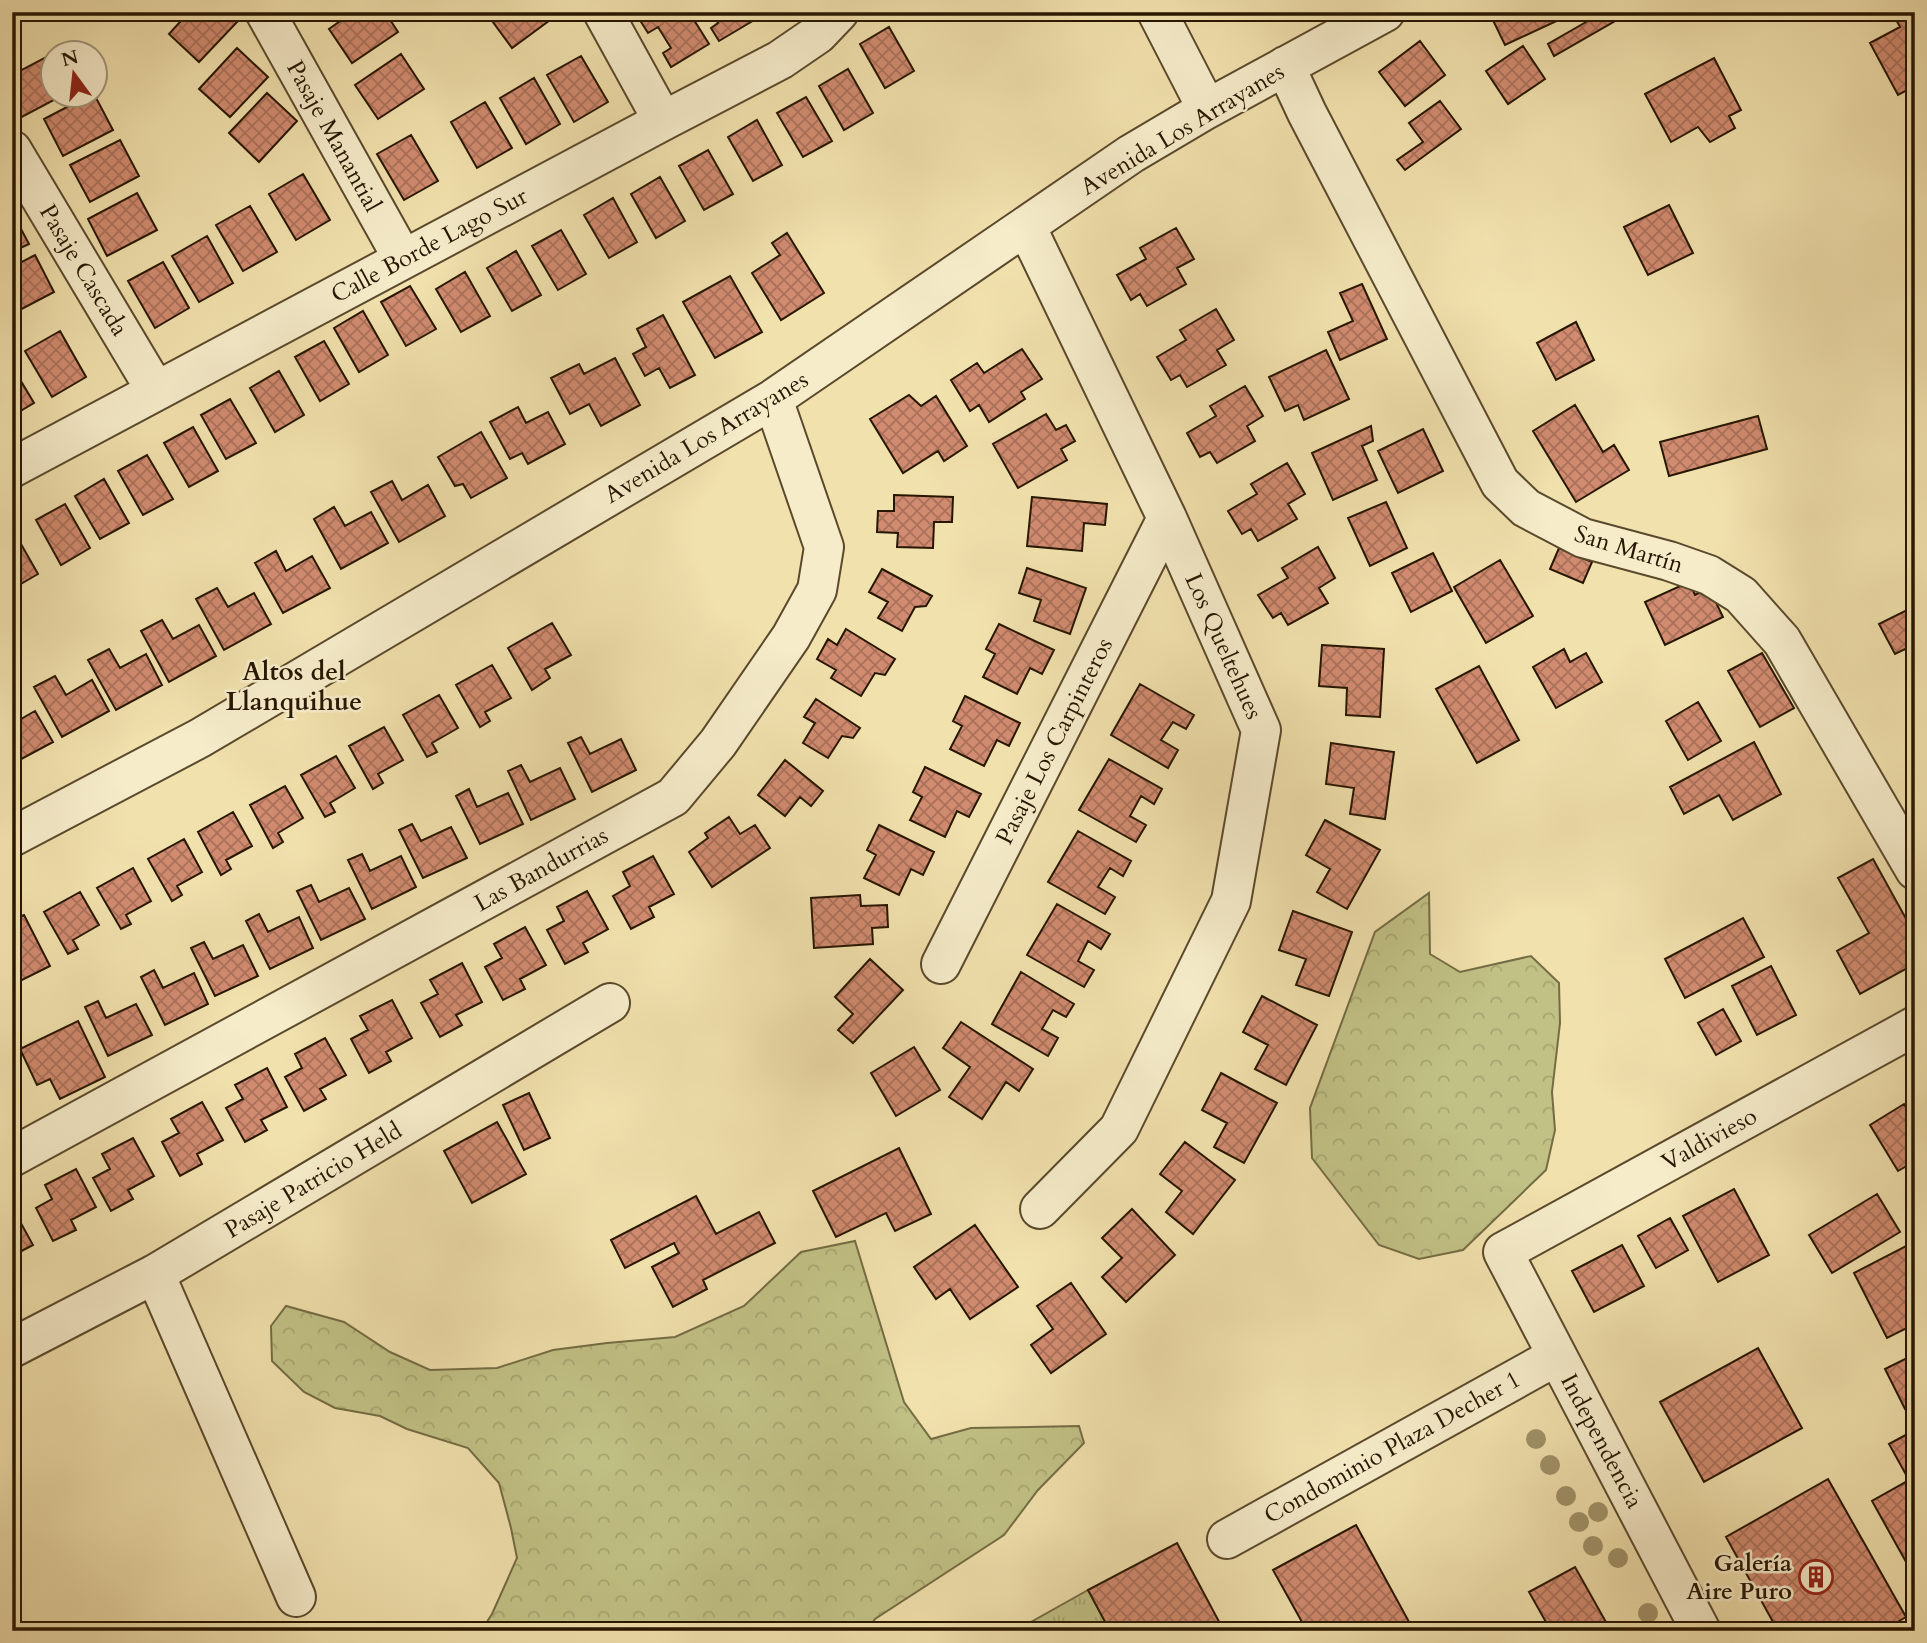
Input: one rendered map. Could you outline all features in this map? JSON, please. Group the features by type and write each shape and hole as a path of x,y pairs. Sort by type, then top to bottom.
{"street":[{"name":"Pasaje Manantial","path":"265,12 403,259"},
{"path":"603,12 663,121"},
{"name":"Calle Borde Lago Sur","path":"12,468 799,48 818,34 839,12"},
{"path":"1157,12 1206,109"},
{"name":"Avenida Los Arrayanes","path":"12,836 200,738 773,399 1130,154 1206,109 1385,12"},
{"name":"San Martín","path":"1285,66 1500,483 1526,508 1583,538 1669,561 1709,575 1741,595 1782,641 1915,870"},
{"name":"Pasaje Cascada","path":"12,150 156,391"},
{"name":"Los Queltehues","path":"1026,226 1167,518 1261,730 1231,901 1119,1129 1040,1209"},
{"name":"Las Bandurrias","path":"12,1157 673,797 718,743 791,637 817,590 824,547 773,399"},
{"name":"Pasaje Los Carpinteros","path":"941,964 1167,518"},
{"name":"Pasaje Patricio Held","path":"12,1348 155,1274 610,1003"},
{"name":"Valdivieso","path":"1503,1252 1915,1026"},
{"name":"Independencia","path":"1503,1252 1701,1631"},
{"path":"155,1274 296,1597"},
{"name":"Condominio Plaza Decher 1","path":"1227,1539 1557,1356"}],"green space":[{"path":"1429,893 1430,954 1460,972 1531,956 1559,983 1560,1023 1552,1092 1555,1130 1546,1170 1463,1250 1419,1259 1379,1245 1312,1158 1310,1108 1375,932"},
{"path":"855,1241 904,1402 931,1439 971,1428 1079,1426 1084,1443 1038,1490 1004,1535 875,1619 867,1631 481,1631 492,1614 517,1558 499,1483 468,1448 407,1429 380,1416 335,1408 304,1392 272,1361 271,1326 286,1306 344,1322 390,1352 430,1370 497,1368 553,1350 675,1337 744,1306 801,1252"},
{"path":"1088,1590 1110,1631 1015,1631"}],"building":[{"path":"189,12 226,12 237,22 199,62 169,34"},
{"path":"353,12 385,12 398,32 352,63 329,29"},
{"path":"561,12 512,48 487,14"},
{"path":"689,12 709,44 671,67 663,53 671,48 658,27 648,33 636,14"},
{"path":"712,12 752,12 756,19 719,41 711,28 718,23"},
{"path":"1489,12 1560,12 1563,18 1505,45"},
{"path":"1580,12 1610,12 1615,21 1554,56 1548,44 1586,22"},
{"path":"1892,12 1915,12 1915,86 1898,95 1870,43 1900,27"},
{"path":"889,27 914,71 885,88 860,44"},
{"path":"1420,41 1445,75 1405,106 1379,72"},
{"path":"1523,46 1545,79 1508,104 1486,71"},
{"path":"237,48 268,77 230,117 199,89"},
{"path":"401,54 424,89 378,119 355,85"},
{"path":"581,56 608,102 574,122 547,75"},
{"path":"1714,58 1741,110 1729,116 1735,128 1710,142 1698,127 1671,142 1645,94"},
{"path":"38,61 39,108 20,118 12,102 12,75"},
{"path":"848,69 873,113 844,130 819,86"},
{"path":"534,78 560,124 526,144 500,98"},
{"path":"267,93 297,121 259,162 229,133"},
{"path":"806,97 832,141 803,157 777,113"},
{"path":"1440,101 1461,129 1405,170 1397,160 1423,142 1409,123"},
{"path":"485,102 512,148 477,168 451,122"},
{"path":"65,108 101,108 113,130 63,156 44,119"},
{"path":"757,120 782,165 753,181 728,137"},
{"path":"411,135 438,181 404,200 377,154"},
{"path":"120,140 139,176 90,202 70,165"},
{"path":"708,150 733,194 704,210 679,166"},
{"path":"303,174 330,220 296,240 269,194"},
{"path":"660,177 685,221 656,238 631,194"},
{"path":"137,193 157,230 107,256 88,219"},
{"path":"613,198 637,242 609,258 584,215"},
{"path":"1669,205 1693,253 1648,275 1624,227"},
{"path":"250,206 277,252 243,271 216,225"},
{"path":"12,212 29,244 12,252"},
{"path":"1176,228 1194,259 1177,268 1186,284 1147,306 1140,294 1131,300 1117,275 1146,259 1140,248"},
{"path":"561,230 586,274 558,290 532,246"},
{"path":"787,233 824,293 781,320 752,273 780,255 772,243"},
{"path":"207,236 233,283 199,302 172,256"},
{"path":"516,251 541,295 512,311 487,268"},
{"path":"35,255 54,292 12,314 12,267"},
{"path":"163,262 189,308 155,328 128,281"},
{"path":"465,272 490,316 461,332 436,289"},
{"path":"730,276 762,332 715,358 683,302"},
{"path":"1362,284 1387,339 1340,360 1328,332 1353,321 1340,293"},
{"path":"410,286 436,329 406,346 381,302"},
{"path":"1216,309 1234,340 1217,350 1226,365 1187,387 1180,375 1171,380 1157,357 1186,340 1180,330"},
{"path":"363,311 388,355 359,372 334,328"},
{"path":"663,315 695,375 670,388 659,368 645,376 633,354 646,347 637,329"},
{"path":"1576,322 1594,360 1556,380 1537,343"},
{"path":"60,331 86,377 52,397 25,351"},
{"path":"324,341 349,384 320,401 295,357"},
{"path":"1022,349 1042,379 1021,392 1025,399 989,422 979,405 970,411 951,380 977,363 984,373"},
{"path":"1326,350 1349,399 1304,420 1298,405 1285,411 1269,377"},
{"path":"615,358 640,405 601,426 589,404 570,414 551,378 579,364 584,374"},
{"path":"12,366 34,403 12,416"},
{"path":"279,371 304,415 275,432 250,388"},
{"path":"1245,386 1263,416 1247,426 1255,441 1217,463 1210,452 1200,457 1187,433 1216,416 1210,406"},
{"path":"909,395 921,406 936,396 967,446 944,461 938,451 903,473 870,419"},
{"path":"230,399 256,443 226,459 201,415"},
{"path":"1575,405 1603,452 1614,445 1629,470 1576,502 1533,431"},
{"path":"518,407 526,423 548,412 565,444 528,464 522,453 510,459 490,422"},
{"path":"1046,414 1056,430 1066,425 1075,441 1061,449 1067,460 1018,488 993,444"},
{"path":"1758,416 1767,449 1669,476 1660,442"},
{"path":"1371,426 1373,441 1362,446 1377,480 1333,500 1312,453"},
{"path":"193,427 218,471 189,487 164,443"},
{"path":"1423,429 1443,471 1398,493 1378,451"},
{"path":"481,432 507,478 471,498 463,484 455,486 438,457"},
{"path":"147,455 173,499 143,515 118,471"},
{"path":"1287,463 1305,494 1288,504 1297,519 1258,541 1251,529 1242,534 1228,511 1257,494 1251,484"},
{"path":"104,479 129,523 100,539 75,496"},
{"path":"392,481 402,500 428,485 445,516 399,542 371,492"},
{"path":"894,495 953,497 952,522 934,522 933,548 897,547 898,533 877,532 878,511 894,511"},
{"path":"1032,497 1107,504 1105,525 1084,523 1082,551 1027,546"},
{"path":"1386,502 1407,548 1370,566 1348,518"},
{"path":"65,504 90,548 61,565 36,520"},
{"path":"334,507 345,526 371,512 388,543 341,569 314,519"},
{"path":"12,531 38,574 12,589"},
{"path":"1318,547 1335,578 1319,588 1328,603 1288,625 1281,613 1273,618 1258,595 1288,578 1282,568"},
{"path":"1559,548 1592,562 1583,583 1550,569"},
{"path":"276,551 286,571 312,556 330,588 283,613 255,563"},
{"path":"1433,553 1452,591 1411,612 1392,573"},
{"path":"1500,560 1533,616 1486,643 1454,587"},
{"path":"1027,568 1086,588 1070,634 1034,621 1041,600 1019,593"},
{"path":"882,569 932,596 926,606 915,607 902,631 878,618 888,602 869,592"},
{"path":"1689,582 1695,595 1709,588 1723,617 1665,645 1645,602"},
{"path":"217,588 228,607 254,593 271,624 224,650 196,599"},
{"path":"1915,606 1915,658 1911,660 1905,649 1895,654 1879,624"},
{"path":"162,620 173,639 199,625 216,656 169,682 141,631"},
{"path":"552,623 571,655 545,669 550,678 532,690 508,648"},
{"path":"999,624 1054,650 1042,674 1030,668 1017,694 983,677 995,654 986,649"},
{"path":"846,629 895,659 885,675 875,673 861,696 831,678 836,670 817,659 828,639 837,645"},
{"path":"1322,645 1384,649 1380,717 1346,715 1347,688 1319,686"},
{"path":"109,649 120,668 146,654 162,685 116,710 88,660"},
{"path":"1564,649 1570,662 1586,653 1602,682 1556,708 1533,667"},
{"path":"1762,653 1794,708 1760,727 1728,671"},
{"path":"492,665 511,698 485,712 490,721 480,727 456,685"},
{"path":"1479,666 1519,740 1477,763 1436,689"},
{"path":"55,676 66,695 92,680 109,711 62,737 34,687"},
{"path":"1140,684 1194,715 1186,729 1173,722 1161,740 1178,750 1168,768 1111,735"},
{"path":"439,695 458,728 432,743 437,752 427,757 403,715"},
{"path":"965,696 1020,723 1009,746 997,740 984,766 950,749 962,726 953,721"},
{"path":"816,699 860,728 853,738 842,736 828,758 803,743 815,723 804,717"},
{"path":"1698,702 1721,741 1688,760 1666,721"},
{"path":"35,711 53,742 12,764 12,724"},
{"path":"384,727 403,760 378,774 383,783 373,789 349,746"},
{"path":"581,737 590,754 621,739 636,770 592,792 568,743"},
{"path":"1754,742 1781,794 1733,820 1719,795 1684,814 1670,787"},
{"path":"1331,743 1394,752 1385,819 1350,814 1354,788 1326,784"},
{"path":"336,756 355,788 330,803 335,812 325,817 301,775"},
{"path":"1109,759 1162,789 1154,804 1141,796 1130,816 1146,825 1136,842 1079,810"},
{"path":"785,760 823,791 811,806 800,797 785,816 758,795"},
{"path":"521,765 530,782 560,768 575,799 531,820 508,771"},
{"path":"925,767 981,794 969,817 957,811 945,837 910,820 922,797 913,792"},
{"path":"285,786 303,818 278,833 283,842 273,848 250,805"},
{"path":"469,789 477,807 508,793 523,824 480,844 456,796"},
{"path":"233,812 252,846 226,860 231,869 221,875 198,832"},
{"path":"729,817 740,834 755,825 770,848 712,887 689,852 708,838 705,833"},
{"path":"1325,820 1380,850 1347,909 1317,892 1330,869 1306,855"},
{"path":"412,824 421,841 451,827 467,858 423,878 399,830"},
{"path":"879,825 934,852 923,875 911,869 899,895 864,878 876,855 867,850"},
{"path":"1078,831 1131,861 1123,876 1110,868 1098,887 1115,897 1105,914 1048,882"},
{"path":"184,839 202,872 177,886 182,895 172,901 148,859"},
{"path":"362,854 370,871 401,856 416,887 372,909 348,860"},
{"path":"653,856 674,894 649,907 654,917 631,929 613,896 630,886 623,872"},
{"path":"1873,859 1915,935 1915,964 1860,994 1837,951 1869,933 1838,878"},
{"path":"133,868 151,901 126,915 131,924 121,929 97,888"},
{"path":"311,885 319,902 349,888 365,919 321,940 297,891"},
{"path":"587,891 608,929 583,943 588,952 565,964 547,930 564,921 557,907"},
{"path":"80,892 99,925 73,940 78,949 68,954 44,912"},
{"path":"860,895 861,906 887,905 888,927 872,928 873,944 814,948 811,898"},
{"path":"1057,904 1110,934 1101,949 1088,941 1078,961 1094,970 1084,987 1027,955"},
{"path":"1293,911 1352,932 1329,996 1296,985 1306,959 1279,950"},
{"path":"259,914 268,932 299,917 313,948 270,969 246,921"},
{"path":"24,915 50,966 12,985 12,920"},
{"path":"1743,918 1764,957 1685,998 1665,959"},
{"path":"525,927 546,965 520,979 525,989 503,1000 485,967 502,958 494,944"},
{"path":"204,942 213,959 243,945 258,976 215,996 191,948"},
{"path":"870,959 903,990 853,1043 838,1030 853,1014 835,997"},
{"path":"462,963 482,1002 456,1015 462,1025 440,1037 421,1003 438,994 430,980"},
{"path":"1771,966 1796,1015 1757,1035 1732,986"},
{"path":"154,970 163,988 194,973 208,1004 165,1025 141,977"},
{"path":"1021,972 1074,1004 1066,1017 1053,1010 1042,1029 1058,1038 1048,1056 992,1024"},
{"path":"1262,996 1317,1025 1286,1085 1255,1069 1268,1045 1243,1032"},
{"path":"392,1000 412,1038 386,1052 391,1061 369,1073 351,1039 368,1030 360,1016"},
{"path":"98,1001 106,1018 136,1004 152,1035 108,1056 85,1007"},
{"path":"1723,1009 1741,1041 1716,1055 1698,1023"},
{"path":"78,1021 105,1077 60,1099 50,1079 37,1085 20,1049"},
{"path":"961,1022 1033,1069 1019,1091 1006,1082 982,1119 949,1097 970,1067 943,1048"},
{"path":"325,1038 346,1075 320,1089 326,1099 304,1111 285,1077 302,1068 295,1054"},
{"path":"914,1047 940,1090 896,1116 871,1073"},
{"path":"267,1068 287,1107 261,1120 267,1130 245,1142 226,1108 243,1099 235,1085"},
{"path":"1221,1073 1277,1103 1244,1163 1214,1147 1227,1123 1202,1110"},
{"path":"529,1093 550,1138 524,1150 503,1105"},
{"path":"202,1102 223,1140 197,1154 202,1164 180,1176 162,1142 179,1133 171,1119"},
{"path":"1904,1104 1915,1121 1915,1161 1898,1171 1870,1125"},
{"path":"497,1122 526,1174 472,1203 444,1151"},
{"path":"133,1138 154,1176 128,1190 133,1199 111,1211 93,1178 110,1169 102,1154"},
{"path":"1185,1142 1235,1180 1193,1234 1166,1212 1182,1191 1160,1174"},
{"path":"899,1148 931,1214 895,1231 886,1213 836,1237 813,1191"},
{"path":"76,1169 96,1207 71,1220 76,1230 53,1241 36,1208 52,1199 45,1185"},
{"path":"1734,1189 1769,1255 1718,1282 1683,1216"},
{"path":"1877,1194 1900,1232 1832,1273 1809,1235"},
{"path":"696,1196 716,1234 759,1212 775,1243 703,1280 707,1289 673,1307 652,1267 679,1253 674,1243 625,1268 611,1240"},
{"path":"12,1207 33,1245 12,1256"},
{"path":"1132,1209 1175,1255 1126,1302 1102,1277 1122,1258 1102,1238"},
{"path":"1670,1218 1688,1250 1656,1268 1638,1236"},
{"path":"975,1225 1018,1287 970,1319 950,1289 936,1299 914,1267"},
{"path":"1622,1245 1644,1286 1594,1312 1572,1271"},
{"path":"1906,1246 1915,1263 1915,1324 1887,1338 1854,1273"},
{"path":"1071,1283 1106,1334 1051,1373 1031,1345 1053,1329 1037,1306"},
{"path":"1758,1348 1802,1428 1704,1482 1660,1402"},
{"path":"1915,1354 1915,1404 1905,1409 1885,1369"},
{"path":"1915,1430 1915,1578 1872,1501 1909,1480 1889,1444"},
{"name":"Galería Aire Puro","path":"1828,1479 1906,1617 1882,1631 1778,1631 1726,1537"},
{"path":"1356,1525 1414,1631 1307,1631 1273,1570"},
{"path":"1177,1543 1224,1631 1110,1631 1088,1590"},
{"path":"1575,1567 1611,1631 1551,1631 1529,1592"}],"place":[{"name":"Galería Aire Puro","path":"1816,1577"}],"district":[{"name":"Altos del Llanquihue","path":"294,686"}]}
